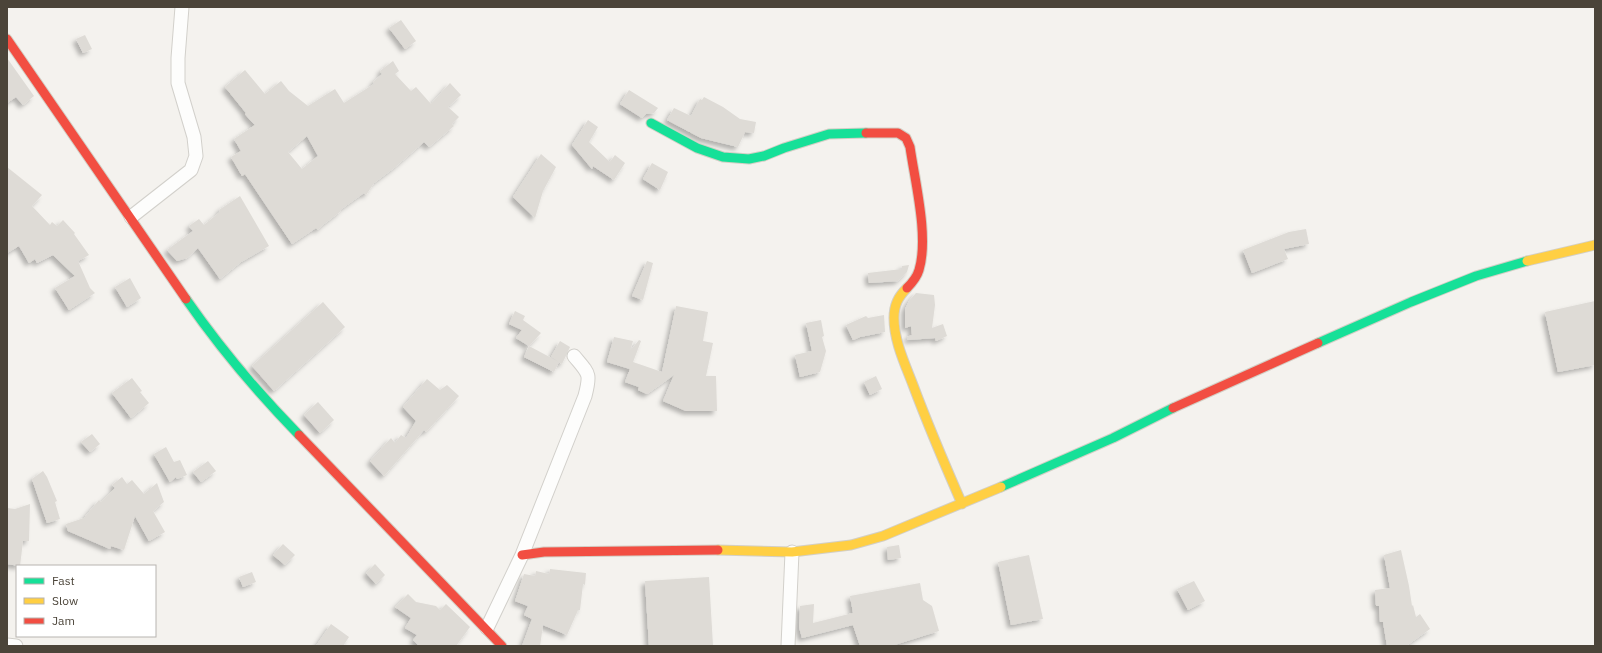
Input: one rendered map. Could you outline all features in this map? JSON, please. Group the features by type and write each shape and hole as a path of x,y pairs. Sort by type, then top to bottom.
{"street":[{"path":"131,217 191,170 196,156 194,137 178,83 178,58 182,7"},
{"path":"7,39 195,312 236,365 277,413 487,628 502,646"},
{"path":"651,123 697,148 723,157 749,159 764,156 829,134 898,133 906,138 910,147 922,237 919,269 913,282 896,300 894,317 901,352 925,419 962,504"},
{"path":"522,555 544,552 691,550 792,552 851,545 876,538 962,504 1113,438 1201,395 1426,296 1476,276 1533,259 1595,245"},
{"path":"487,628 522,555 585,396 589,379 586,370 574,356"},
{"path":"788,646 792,552"},
{"path":"7,645 16,646"}],"building":[{"path":"401,20 416,41 405,49 389,28"},
{"path":"85,35 92,49 83,53 76,39"},
{"path":"7,58 34,96 23,105 16,97 7,103"},
{"path":"393,61 399,71 395,74 411,91 416,87 431,104 450,83 461,95 448,107 459,117 452,124 454,126 429,147 424,142 374,183 366,195 364,193 340,210 341,211 318,230 316,228 292,244 245,174 242,176 231,157 241,151 234,139 255,125 225,87 245,70 265,94 281,81 289,91 308,106 335,89 344,103 374,84 373,82 382,74 380,71","holes":["307,136 318,156 302,169 288,152"]},
{"path":"629,90 658,108 654,113 646,114 642,118 620,104"},
{"path":"704,97 723,107 740,119 756,122 754,133 745,132 738,147 701,138 667,120 674,108 691,116 700,99 702,100"},
{"path":"588,120 598,127 589,142 610,162 615,155 625,163 614,180 593,166 592,169 572,145"},
{"path":"541,154 556,167 543,191 535,218 513,197"},
{"path":"652,163 668,172 660,190 643,179"},
{"path":"7,167 42,195 32,206 50,225 52,222 57,226 63,220 75,233 74,234 89,255 78,261 90,288 95,293 69,310 55,288 75,276 53,255 37,263 35,259 29,263 19,246 7,253"},
{"path":"240,196 269,246 241,262 220,279 198,248 187,258 177,261 167,250 193,231 189,226 199,219 204,225 220,212 219,210"},
{"path":"1306,229 1309,244 1284,249 1288,259 1252,273 1243,250 1289,232"},
{"path":"647,261 653,263 643,300 632,296"},
{"path":"909,265 907,272 898,281 869,283 868,273 902,269 902,266"},
{"path":"130,278 141,298 127,307 115,287"},
{"path":"916,293 934,295 935,305 932,328 943,324 947,336 936,341 935,338 908,340 907,337 912,335 911,326 905,328 905,309 909,301"},
{"path":"1595,301 1595,365 1558,372 1545,312"},
{"path":"323,302 345,327 274,391 252,366"},
{"path":"676,306 708,312 703,341 713,343 706,376 716,376 717,411 686,411 663,401 674,375 647,394 638,390 639,387 625,382 630,369 607,362 614,337 633,341 630,351 639,340 641,341 633,362 662,372"},
{"path":"515,311 525,316 523,320 541,333 529,346 516,338 522,330 509,324"},
{"path":"884,315 885,332 860,337 853,340 846,325 866,316 868,318"},
{"path":"821,320 824,336 822,337 826,351 820,372 800,377 795,355 812,351 806,323"},
{"path":"560,341 570,347 562,364 551,357"},
{"path":"529,346 559,362 554,372 524,357"},
{"path":"876,376 882,389 870,395 864,382"},
{"path":"132,378 142,391 140,392 149,403 131,418 112,393"},
{"path":"427,379 440,390 447,385 459,396 426,432 424,430 384,476 370,461 391,438 395,443 401,435 406,438 416,421 403,407"},
{"path":"318,402 334,420 320,433 304,415"},
{"path":"92,434 100,444 90,452 81,442"},
{"path":"166,447 174,462 180,460 187,475 177,479 176,477 170,482 154,454"},
{"path":"208,461 216,471 201,482 193,472"},
{"path":"43,471 57,501 55,502 60,519 47,523 32,479"},
{"path":"122,477 127,484 132,480 144,494 157,483 164,502 153,511 165,532 149,541 135,516 124,550 111,546 110,549 68,531 66,524 84,518 99,500 101,502 115,488 112,485"},
{"path":"30,504 29,541 23,541 20,565 16,565 7,564 7,508 15,509"},
{"path":"283,544 295,555 285,565 273,555"},
{"path":"899,545 901,558 888,560 887,547"},
{"path":"1401,550 1412,606 1413,605 1416,617 1420,614 1430,629 1406,646 1387,646 1383,622 1380,622 1379,606 1376,606 1375,590 1390,588 1384,555"},
{"path":"1029,555 1043,619 1011,625 998,562"},
{"path":"375,564 385,575 376,584 366,573"},
{"path":"550,569 586,573 585,585 583,584 580,610 578,610 567,635 543,625 540,646 522,646 532,619 524,615 528,606 515,601 524,574 535,576 536,571 549,574"},
{"path":"252,572 256,582 243,587 239,577"},
{"path":"709,577 713,646 649,646 645,581"},
{"path":"1194,581 1205,601 1188,610 1177,589"},
{"path":"920,583 923,600 932,606 939,631 891,646 860,646 853,625 802,638 799,627 800,606 814,604 813,623 853,613 850,596"},
{"path":"408,594 416,602 436,606 440,610 446,604 470,627 456,646 419,646 413,640 417,635 405,628 411,618 395,607"},
{"path":"331,624 349,637 343,646 316,646"}],"traffic: fast":[{"path":"651,123 697,148 723,157 749,159 764,156 829,134 866,133"},
{"path":"1318,343 1411,302 1476,276 1527,261"},
{"path":"186,299 240,370 299,435"},
{"path":"1001,487 1113,438 1173,408"}],"traffic: slow":[{"path":"1527,261 1595,245"},
{"path":"907,288 899,298 895,309 894,327 898,344 903,361 962,504"},
{"path":"718,550 792,552 851,545 883,536 1001,487"}],"traffic: jam":[{"path":"7,39 186,299"},
{"path":"866,133 898,133 906,138 910,147 920,209 923,242 919,270 914,280 907,288"},
{"path":"1173,408 1318,343"},
{"path":"299,435 502,646"},
{"path":"522,555 544,552 718,550"}]}
